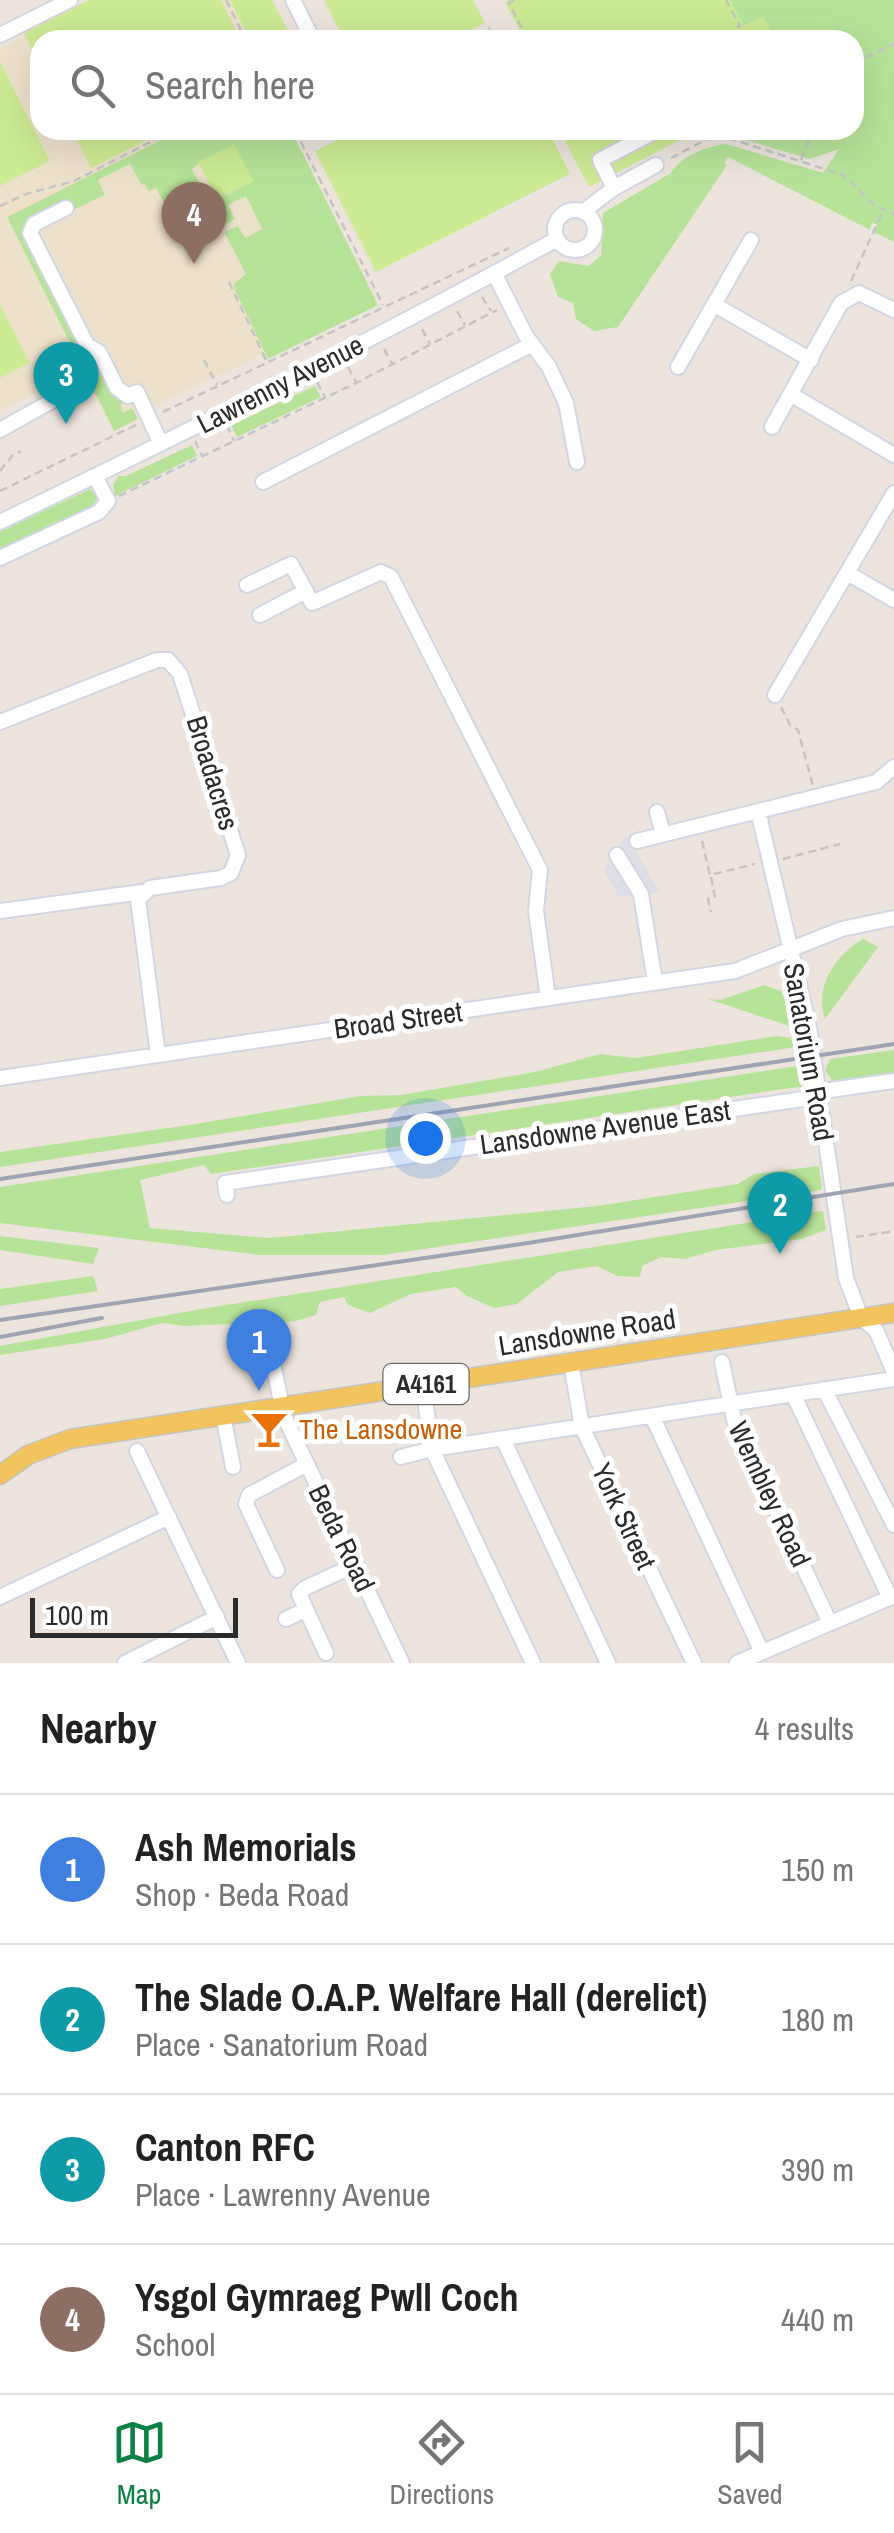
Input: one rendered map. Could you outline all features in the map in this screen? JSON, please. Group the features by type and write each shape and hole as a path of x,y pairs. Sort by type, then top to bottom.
{"main road":[{"name":"Lansdowne Road","path":"0,1475 28,1454 70,1438 894,1313"}],"street":[{"path":"0,34 70,0"},
{"path":"293,0 308,30"},
{"path":"614,188 600,160 639,140"},
{"name":"Lawrenny Avenue","path":"584,211 595,228 587,246 574,250 561,245 554,227 560,215 571,209 584,211 614,188 656,166"},
{"path":"66,208 34,224 30,233 87,345 100,352 120,392 128,396 137,392 162,444"},
{"name":"Lawrenny Avenue","path":"0,522 222,415 556,239"},
{"path":"678,368 751,240"},
{"path":"494,274 566,403 578,462"},
{"path":"772,427 841,303 859,293 894,310"},
{"path":"715,306 811,360"},
{"path":"263,482 532,344"},
{"path":"0,430 74,388"},
{"path":"792,395 894,455"},
{"path":"0,558 98,512 108,501 96,476"},
{"path":"775,694 894,493"},
{"path":"247,585 291,564 312,602 381,572 391,577 540,870 536,910 548,998"},
{"path":"848,574 894,600"},
{"path":"260,616 306,591"},
{"name":"Broadacres","path":"0,722 157,660 168,660 180,674 238,855 231,873 222,878 142,892"},
{"path":"637,840 876,782 894,767"},
{"path":"758,811 792,949"},
{"path":"657,812 663,834"},
{"path":"617,856 640,894 655,982"},
{"path":"0,911 142,892 138,908 158,1055"},
{"name":"Sanatorium Road","path":"894,918 842,929 792,949 809,1027 848,1288 861,1318 876,1330 894,1375"},
{"name":"Broad Street","path":"0,1078 735,971 792,949"},
{"path":"818,1095 894,1081"},
{"name":"Lansdowne Avenue East","path":"227,1195 225,1183 818,1095"},
{"name":"Beda Road","path":"271,1354 280,1406 402,1663"},
{"name":"Wembley Road","path":"722,1362 734,1420 830,1623"},
{"name":"York Street","path":"571,1363 582,1427 694,1663"},
{"path":"401,1457 432,1449 824,1390 894,1375"},
{"path":"824,1390 894,1525"},
{"path":"737,1663 892,1597 793,1394"},
{"path":"426,1407 432,1449 533,1663"},
{"path":"223,1414 233,1467"},
{"path":"653,1418 762,1652"},
{"path":"503,1439 608,1663"},
{"path":"138,1452 238,1663"},
{"path":"277,1570 246,1504 249,1495 307,1464"},
{"path":"0,1598 168,1516"},
{"path":"326,1653 299,1598 302,1591 356,1564"},
{"path":"286,1619 305,1610"},
{"path":"125,1663 217,1618"}],"path":[{"path":"226,0 241,30"},
{"path":"512,0 509,3 523,30"},
{"path":"726,0 740,26 733,30"},
{"path":"486,30 490,28"},
{"path":"864,58 894,44"},
{"path":"0,206 26,194 74,181 154,140"},
{"path":"300,140 383,306"},
{"path":"656,166 705,140"},
{"path":"736,140 843,175 894,214"},
{"path":"802,160 809,140"},
{"path":"854,295 851,280 884,210"},
{"path":"0,491 520,243"},
{"path":"229,282 268,362"},
{"path":"474,284 492,313"},
{"path":"450,298 466,327"},
{"path":"108,501 393,365 511,302"},
{"path":"415,316 430,346"},
{"path":"377,336 393,365"},
{"path":"341,354 356,383"},
{"path":"204,360 217,386"},
{"path":"311,369 326,398"},
{"path":"222,415 235,442"},
{"path":"0,471 21,451"},
{"path":"775,694 790,725 798,730 816,797"},
{"path":"699,826 716,897 708,899 711,912"},
{"path":"710,875 840,844"},
{"path":"839,1241 894,1232"}],"shaded area":[{"path":"89,0 230,0 245,30 33,30"},
{"path":"30,32 30,140 161,140 7,218 70,198 75,209 98,180 131,164 138,177 210,140 296,140 376,299 120,423 114,431 82,370 0,410 0,48"},
{"path":"626,835 660,892 619,897 604,870"}],"green space":[{"path":"89,0 221,0 236,30 30,30 30,45 24,33"},
{"path":"230,0 272,0 288,30 245,30"},
{"path":"324,0 473,0 485,23 471,30 339,30"},
{"path":"730,0 894,0 894,242 874,232 877,225 872,222 870,230 728,157 724,163 727,165 618,327 594,331 576,319 573,303 558,297 550,274 559,261 589,266 601,255 603,213 671,173 688,157 710,147 726,144 823,173 839,149 810,159 745,140 864,140 864,30 770,30 763,17 744,26"},
{"path":"730,0 744,26 763,17 770,30 520,30 505,2"},
{"path":"0,62 30,121 30,140 39,140 50,161 0,186"},
{"path":"77,140 147,140 91,168"},
{"path":"161,140 296,140 378,305 268,359 235,290 234,284 246,274 224,232 238,226 245,238 262,229 246,196 228,205 235,219 221,226 214,212 224,207 220,198 253,181 199,162 192,169 210,205 175,223 156,188 148,191 130,164 98,180 105,195 75,209 71,201 29,221 125,402 120,405 123,413 132,408 138,419 114,431 7,217"},
{"path":"337,140 553,140 570,174 376,272 315,151"},
{"path":"565,140 680,140 589,187"},
{"path":"234,144 253,181 217,199 198,162"},
{"path":"0,304 30,363 0,378"},
{"path":"315,386 321,397 237,437 231,425"},
{"path":"192,445 197,456 115,496 113,485 119,476"},
{"path":"90,489 99,496 91,507 0,551 0,532"},
{"path":"863,939 878,947 825,1019 825,983 836,963"},
{"path":"764,985 781,991 792,1027 708,999 721,1000"},
{"path":"777,1036 792,1038 796,1047 0,1167 0,1152 361,1096 401,1095 535,1072 600,1054 636,1058"},
{"path":"894,1050 894,1074 833,1082 825,1070 830,1059"},
{"path":"804,1065 805,1086 211,1174 204,1165 140,1180 150,1228 269,1238 597,1206 738,1184 754,1174 819,1166 822,1190 383,1255 260,1255 0,1223 0,1187"},
{"path":"823,1211 826,1230 802,1239 716,1250 685,1259 661,1257 642,1266 640,1277 617,1276 597,1266 558,1272 517,1304 494,1308 456,1287 411,1294 370,1313 348,1305 344,1297 320,1302 316,1315 296,1321 184,1326 162,1323 105,1339 0,1355 0,1346 201,1309"},
{"path":"0,1236 99,1248 93,1264 0,1250"},
{"path":"93,1276 98,1291 0,1306 0,1289"}],"railway":[{"path":"0,1179 894,1044"},
{"path":"0,1320 528,1243 894,1184"},
{"path":"0,1337 102,1318"}],"place":[{"name":"Ysgol Gymraeg Pwll Coch","path":"194,264"},
{"name":"Canton RFC","path":"66,424"},
{"name":"The Slade O.A.P. Welfare Hall (derelict)","path":"780,1254"},
{"name":"Ash Memorials","path":"259,1391"},
{"name":"The Lansdowne","path":"269,1429"}]}
